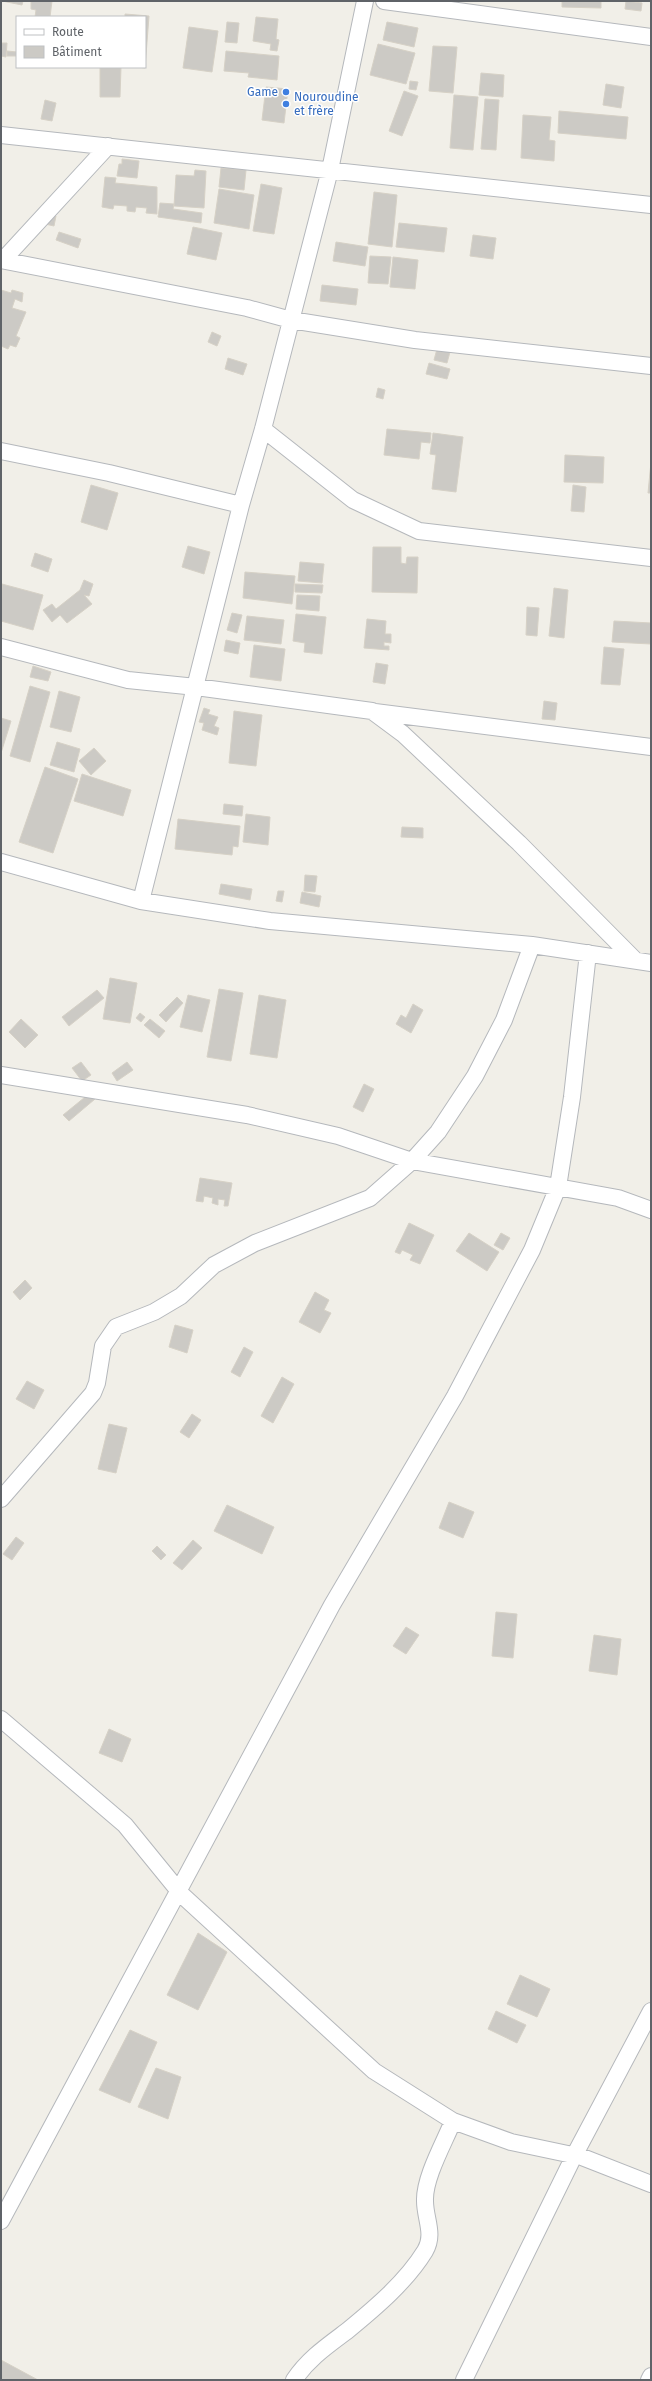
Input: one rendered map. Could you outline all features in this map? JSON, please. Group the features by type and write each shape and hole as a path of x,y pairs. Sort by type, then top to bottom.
{"street":[{"path":"141,901 241,505 263,429 330,170 364,1"},
{"path":"384,1 651,36"},
{"path":"1,135 651,205"},
{"path":"2,260 108,146"},
{"path":"2,260 248,308 291,320 415,340 651,366"},
{"path":"263,429 353,500 419,531 651,558"},
{"path":"1,451 109,473 241,505"},
{"path":"1,647 128,680 196,687 372,712 651,747"},
{"path":"372,712 403,734 519,843 634,960"},
{"path":"1,862 141,901 270,921 532,945 651,962"},
{"path":"1,1499 93,1393 97,1383 103,1346 116,1327 154,1312 174,1300 214,1265 255,1243 370,1198 412,1161 438,1132 475,1076 504,1020 532,945"},
{"path":"1,2221 332,1605 455,1396 532,1250 558,1187 572,1097 588,953"},
{"path":"1,1075 247,1115 338,1136 412,1161 618,1198 651,1210"},
{"path":"1,1719 125,1825 178,1890 374,2071 453,2121 511,2142 574,2156 651,2184"},
{"path":"464,2380 574,2156 651,2011"},
{"path":"294,2380 303,2367 322,2348 347,2331 394,2289 426,2250 430,2240 429,2222 425,2201 430,2178 453,2121"},
{"path":"649,2380 651,2376"}],"building":[{"path":"2,1 23,1 22,5"},
{"path":"31,1 52,1 50,16 35,16 36,10 31,9"},
{"path":"562,1 601,1 601,8 562,7"},
{"path":"626,1 642,3 641,11 625,9"},
{"path":"125,14 149,16 146,55 146,16 125,16"},
{"path":"256,17 278,19 276,39 279,40 277,51 270,50 271,44 253,41"},
{"path":"227,22 239,23 237,43 225,42"},
{"path":"387,22 418,28 414,47 383,40"},
{"path":"189,27 218,31 212,72 183,68"},
{"path":"1,43 7,43 6,57 1,56"},
{"path":"378,44 415,53 406,84 370,75"},
{"path":"433,46 457,47 453,93 429,91"},
{"path":"7,51 16,52 16,56 7,56"},
{"path":"226,51 279,56 277,80 248,77 249,73 224,71"},
{"path":"100,68 121,68 120,97 100,97"},
{"path":"481,73 504,75 503,97 479,95"},
{"path":"410,81 418,82 416,90 409,89"},
{"path":"606,84 624,87 621,108 603,105"},
{"path":"266,87 288,89 284,123 262,120"},
{"path":"404,91 418,96 402,136 389,131"},
{"path":"454,95 478,97 473,150 450,148"},
{"path":"485,99 499,100 496,150 481,149"},
{"path":"45,100 56,103 52,121 41,119"},
{"path":"559,111 628,117 626,139 558,133"},
{"path":"523,115 551,117 549,140 555,141 554,161 521,158"},
{"path":"122,159 139,161 137,178 117,176 119,164 122,164"},
{"path":"221,168 246,170 244,190 219,187"},
{"path":"195,170 206,171 204,208 174,206 176,175 194,176"},
{"path":"105,177 116,178 115,183 157,187 157,214 146,213 147,208 136,207 135,212 127,211 127,206 114,205 113,209 102,207"},
{"path":"261,184 282,188 274,234 253,231"},
{"path":"219,189 254,195 249,229 214,223"},
{"path":"374,192 397,195 392,247 368,244"},
{"path":"160,203 174,204 173,209 202,213 201,223 158,217"},
{"path":"48,214 56,216 54,226 45,224"},
{"path":"399,223 447,228 444,252 396,247"},
{"path":"193,227 222,233 216,260 187,254"},
{"path":"59,232 81,239 78,248 56,240"},
{"path":"473,235 496,238 493,259 470,256"},
{"path":"336,242 368,247 365,266 333,261"},
{"path":"370,256 391,257 388,284 368,283"},
{"path":"393,257 418,260 415,289 390,287"},
{"path":"322,285 358,289 356,305 320,301"},
{"path":"1,290 11,293 12,290 23,293 22,302 15,299 12,308 26,312 16,336 20,338 16,347 10,345 8,349 1,346"},
{"path":"212,332 221,336 217,346 208,342"},
{"path":"437,349 450,352 447,363 434,360"},
{"path":"228,358 247,364 243,375 225,369"},
{"path":"429,363 450,369 447,379 426,374"},
{"path":"378,388 385,390 383,399 376,397"},
{"path":"387,429 431,433 430,443 421,442 419,459 384,455"},
{"path":"433,433 463,437 456,492 432,489 436,455 430,454"},
{"path":"565,455 604,457 603,483 564,482"},
{"path":"651,462 651,493 648,493"},
{"path":"91,485 118,493 107,530 81,522"},
{"path":"573,485 586,487 584,512 571,511"},
{"path":"188,546 210,552 204,574 182,567"},
{"path":"373,547 401,547 401,563 406,564 407,557 418,557 417,593 372,592"},
{"path":"35,553 52,559 48,572 31,566"},
{"path":"300,562 324,564 322,583 298,581"},
{"path":"245,572 295,576 292,604 243,598"},
{"path":"84,580 93,584 89,596 84,595 92,604 67,623 60,615 52,622 43,610 52,604 56,609 80,590"},
{"path":"2,584 43,595 33,630 1,621"},
{"path":"295,584 323,585 322,593 295,592"},
{"path":"554,588 568,590 564,638 549,636"},
{"path":"297,595 320,596 319,611 296,609"},
{"path":"527,607 539,608 537,636 526,635"},
{"path":"232,613 242,615 237,633 227,630"},
{"path":"296,614 326,617 322,654 304,652 305,643 293,641"},
{"path":"247,616 284,620 281,644 244,640"},
{"path":"367,619 386,621 385,634 391,634 391,643 384,642 384,646 389,646 389,650 364,648"},
{"path":"614,621 651,623 651,644 612,642"},
{"path":"226,640 240,643 238,654 224,651"},
{"path":"254,645 285,649 281,681 250,677"},
{"path":"604,647 624,649 620,685 601,684"},
{"path":"376,663 388,665 385,684 373,682"},
{"path":"33,666 51,672 48,681 30,677"},
{"path":"30,686 50,692 30,762 10,756"},
{"path":"59,691 80,697 71,732 50,727"},
{"path":"544,701 557,703 555,720 542,719"},
{"path":"204,708 210,710 208,714 218,717 214,726 219,728 217,735 202,730 204,723 199,722"},
{"path":"234,711 262,715 256,766 229,763"},
{"path":"1,718 11,721 1,753"},
{"path":"57,742 80,749 74,772 50,765"},
{"path":"94,748 106,761 91,775 79,761"},
{"path":"45,767 78,779 53,853 19,842"},
{"path":"82,774 131,790 123,816 74,801"},
{"path":"224,804 243,806 242,816 223,814"},
{"path":"246,814 270,817 268,845 243,842"},
{"path":"178,819 240,826 238,847 233,846 232,855 175,849"},
{"path":"402,827 423,828 423,838 401,837"},
{"path":"305,875 317,876 315,892 304,891"},
{"path":"221,884 252,889 250,900 219,894"},
{"path":"278,891 284,891 282,902 276,901"},
{"path":"302,892 321,896 319,907 300,903"},
{"path":"110,978 137,983 130,1023 103,1019"},
{"path":"219,989 243,993 231,1061 207,1057"},
{"path":"97,990 104,998 69,1026 62,1017"},
{"path":"188,995 210,1000 202,1032 180,1027"},
{"path":"259,995 286,1000 277,1058 250,1054"},
{"path":"177,997 183,1003 166,1022 159,1015"},
{"path":"413,1004 423,1010 411,1033 396,1024 401,1015 406,1018"},
{"path":"140,1013 145,1017 141,1022 136,1018"},
{"path":"21,1019 38,1035 25,1048 9,1032"},
{"path":"150,1019 165,1031 159,1038 144,1025"},
{"path":"81,1062 91,1075 82,1081 72,1068"},
{"path":"127,1062 133,1070 117,1081 112,1073"},
{"path":"364,1084 374,1089 363,1112 353,1107"},
{"path":"90,1093 95,1099 69,1121 63,1115"},
{"path":"200,1178 232,1183 228,1206 224,1206 225,1200 218,1199 218,1205 212,1203 213,1198 204,1196 203,1202 196,1201"},
{"path":"409,1223 434,1235 420,1264 410,1260 413,1255 402,1250 400,1254 395,1252"},
{"path":"469,1233 499,1252 487,1271 456,1251"},
{"path":"501,1233 510,1238 503,1250 494,1245"},
{"path":"25,1280 32,1288 20,1300 13,1292"},
{"path":"315,1292 329,1300 324,1310 331,1313 320,1333 299,1322"},
{"path":"175,1325 193,1330 187,1353 169,1347"},
{"path":"244,1347 253,1352 240,1377 231,1372"},
{"path":"282,1377 294,1384 273,1423 261,1416"},
{"path":"27,1381 44,1390 34,1409 16,1399"},
{"path":"192,1414 201,1420 189,1438 180,1432"},
{"path":"109,1424 127,1428 116,1473 98,1469"},
{"path":"449,1502 474,1512 463,1538 439,1528"},
{"path":"227,1505 274,1527 262,1554 214,1531"},
{"path":"16,1537 24,1543 12,1560 3,1554"},
{"path":"193,1540 202,1548 182,1570 173,1563"},
{"path":"157,1546 166,1555 161,1560 152,1551"},
{"path":"496,1612 517,1614 513,1658 492,1656"},
{"path":"406,1627 419,1635 406,1654 393,1646"},
{"path":"594,1635 621,1639 617,1675 589,1671"},
{"path":"109,1729 131,1739 122,1762 99,1753"},
{"path":"198,1933 227,1952 198,2010 167,1995"},
{"path":"520,1975 550,1989 537,2017 507,2004"},
{"path":"496,2011 526,2025 517,2043 488,2029"},
{"path":"130,2030 157,2042 130,2103 99,2090"},
{"path":"156,2068 181,2077 168,2119 138,2107"},
{"path":"1,2360 38,2380 1,2380"}],"place":[{"name":"Game","path":"286,92"},
{"name":"Nouroudine et frère","path":"286,104"}]}
